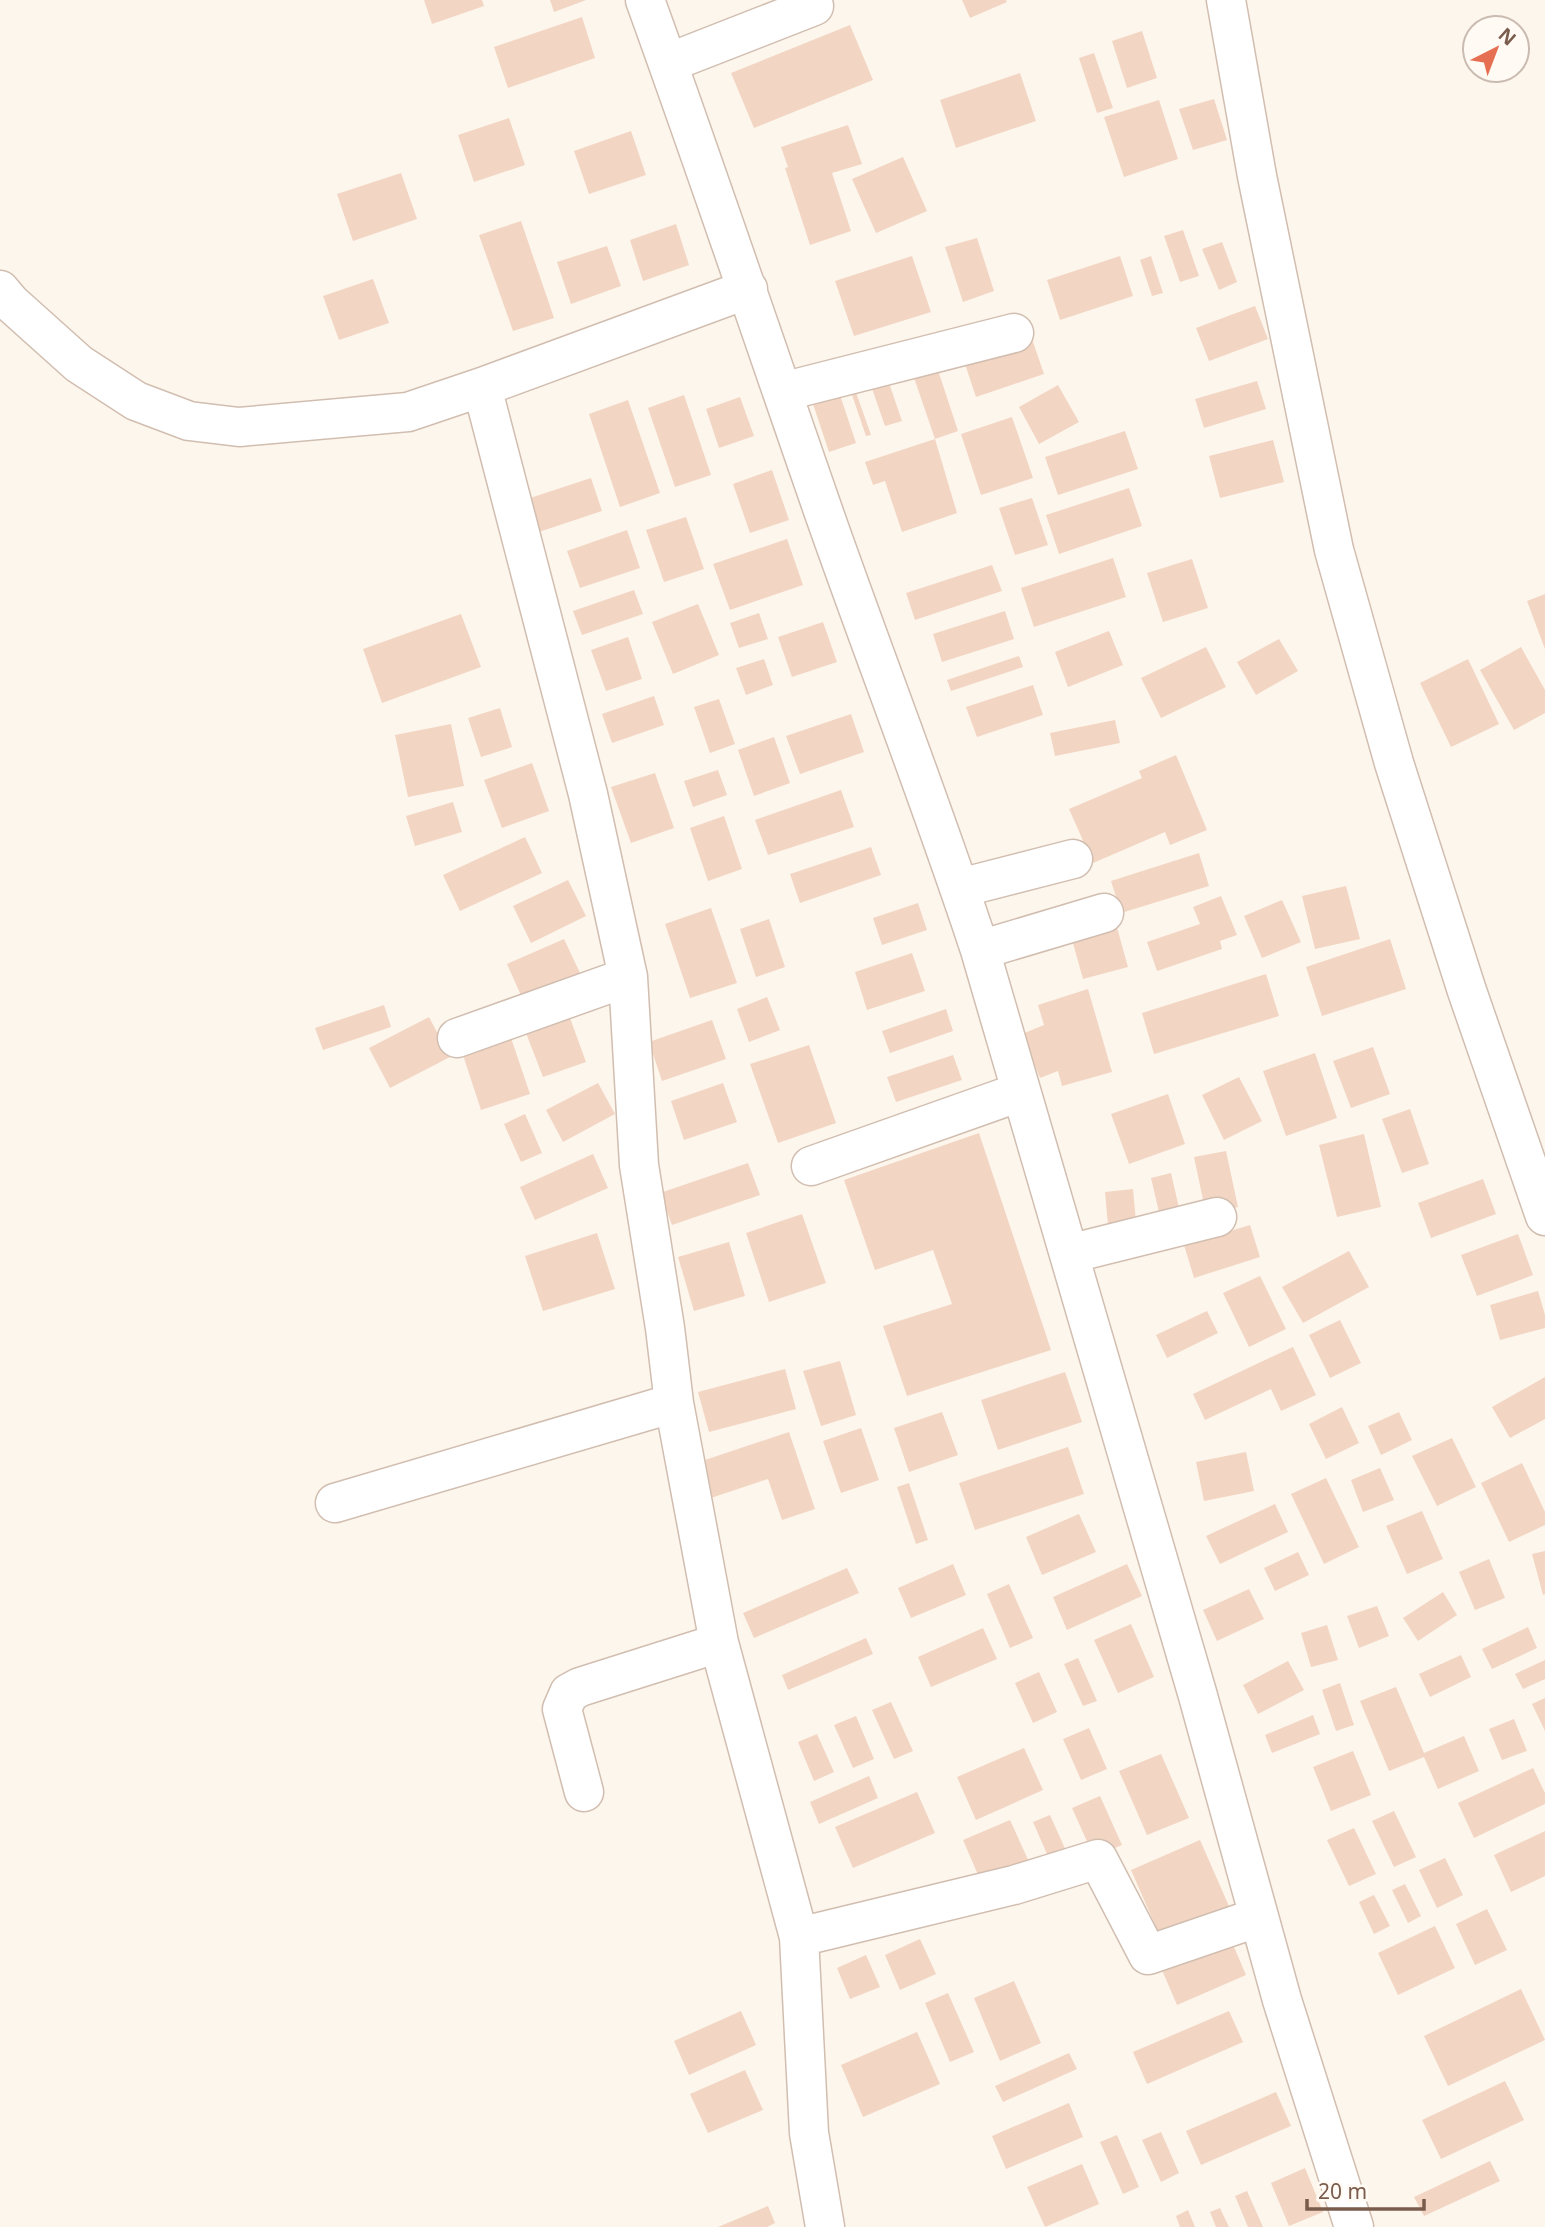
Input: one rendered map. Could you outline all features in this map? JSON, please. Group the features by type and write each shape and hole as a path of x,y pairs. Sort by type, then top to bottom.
{"street":[{"path":"645,0 980,950 1194,1683 1345,2223"},
{"path":"1226,0 1257,176 1334,551 1394,763 1545,1216"},
{"path":"668,63 814,6"},
{"path":"0,290 79,364 136,401 189,421 239,427 408,412 748,289"},
{"path":"782,392 1013,333"},
{"path":"482,387 588,794 628,978 639,1165 665,1328 674,1404 719,1643 799,1937 808,2133 825,2227"},
{"path":"960,887 1073,859"},
{"path":"980,950 1104,913"},
{"path":"457,1038 628,978"},
{"path":"811,1166 1020,1092"},
{"path":"1069,1254 1217,1217"},
{"path":"335,1503 674,1404"},
{"path":"584,1792 562,1709 569,1693 580,1687 719,1643"},
{"path":"799,1937 1014,1885 1098,1859 1148,1955 1259,1917"}],"building":[{"path":"424,0 482,0 484,6 432,24"},
{"path":"550,0 586,0 554,12"},
{"path":"962,0 1006,0 1007,2 970,18"},
{"path":"582,17 595,58 508,88 494,47"},
{"path":"850,25 873,80 754,128 731,73"},
{"path":"1142,31 1157,78 1127,88 1112,41"},
{"path":"1094,53 1113,108 1097,113 1079,58"},
{"path":"1020,73 1036,121 956,148 940,100"},
{"path":"1214,99 1227,140 1193,150 1179,109"},
{"path":"1159,100 1178,159 1124,177 1104,117"},
{"path":"509,118 525,165 474,182 458,135"},
{"path":"848,125 862,164 832,173 851,231 810,245 785,168 788,167 781,147"},
{"path":"631,131 646,175 589,194 574,151"},
{"path":"903,157 927,211 876,233 852,179"},
{"path":"401,173 417,219 353,241 337,194"},
{"path":"521,221 554,318 513,331 479,235"},
{"path":"676,224 689,265 643,281 630,240"},
{"path":"1183,230 1199,276 1180,282 1164,236"},
{"path":"977,238 994,291 963,302 945,247"},
{"path":"1222,242 1237,282 1219,290 1202,249"},
{"path":"607,246 621,286 571,304 557,262"},
{"path":"912,256 931,312 854,336 835,281"},
{"path":"1120,256 1133,296 1060,320 1047,280"},
{"path":"1151,256 1163,293 1152,296 1140,260"},
{"path":"373,279 389,323 339,340 323,296"},
{"path":"1255,306 1268,339 1209,361 1196,328"},
{"path":"1032,339 1044,374 976,397 964,361"},
{"path":"935,361 958,431 935,439 911,369"},
{"path":"885,371 902,421 885,426 868,377"},
{"path":"852,381 871,435 866,436 848,383"},
{"path":"1257,381 1266,409 1204,428 1195,399"},
{"path":"1058,385 1079,422 1039,444 1019,407"},
{"path":"837,386 856,443 829,452 810,395"},
{"path":"684,395 711,475 675,487 648,408"},
{"path":"740,397 754,436 719,448 706,409"},
{"path":"628,400 660,493 620,507 589,414"},
{"path":"1012,417 1033,478 981,495 961,434"},
{"path":"1125,431 1138,469 1058,495 1045,457"},
{"path":"935,439 957,513 902,532 885,481 873,485 865,462"},
{"path":"1273,440 1284,482 1220,498 1209,456"},
{"path":"772,470 789,520 750,533 733,484"},
{"path":"591,478 602,511 539,532 527,499"},
{"path":"1129,488 1142,526 1059,554 1046,515"},
{"path":"1032,498 1048,545 1015,555 999,508"},
{"path":"686,517 704,569 664,582 646,530"},
{"path":"627,530 640,568 580,588 567,551"},
{"path":"787,539 803,585 730,610 713,564"},
{"path":"1113,558 1126,597 1034,627 1021,588"},
{"path":"1192,559 1208,608 1163,622 1147,573"},
{"path":"992,565 1002,591 915,620 906,593"},
{"path":"634,590 643,614 582,635 573,611"},
{"path":"1545,594 1545,649 1527,601"},
{"path":"698,604 719,655 673,674 652,622"},
{"path":"1005,611 1014,639 942,662 933,634"},
{"path":"759,613 768,639 739,648 730,623"},
{"path":"461,614 481,667 382,703 363,649"},
{"path":"823,622 837,662 792,677 778,637"},
{"path":"1109,631 1123,665 1068,687 1055,652"},
{"path":"628,637 642,679 606,691 591,650"},
{"path":"1279,639 1298,671 1256,695 1237,662"},
{"path":"1206,647 1226,687 1161,718 1141,678"},
{"path":"1521,647 1545,690 1545,713 1514,730 1480,670"},
{"path":"1019,656 1023,667 951,691 947,680"},
{"path":"764,659 773,685 746,695 736,668"},
{"path":"1468,659 1499,724 1451,747 1420,683"},
{"path":"1033,685 1043,715 977,737 966,707"},
{"path":"654,696 664,725 612,743 602,714"},
{"path":"719,699 735,744 710,753 694,707"},
{"path":"500,708 512,747 481,757 468,718"},
{"path":"851,714 864,752 800,774 786,736"},
{"path":"1115,720 1120,743 1055,756 1050,733"},
{"path":"451,724 464,786 408,797 395,735"},
{"path":"774,737 790,783 754,796 738,750"},
{"path":"1176,755 1207,830 1170,845 1165,832 1093,863 1069,809 1142,778 1139,771"},
{"path":"532,763 549,811 502,828 484,780"},
{"path":"718,770 727,795 693,807 684,781"},
{"path":"655,773 674,828 631,843 611,787"},
{"path":"841,790 854,827 768,855 755,820"},
{"path":"453,802 462,832 415,846 406,816"},
{"path":"724,816 742,869 708,881 690,828"},
{"path":"525,837 542,873 460,911 443,875"},
{"path":"871,847 881,875 800,903 790,874"},
{"path":"1199,853 1209,886 1121,913 1111,881"},
{"path":"568,880 586,916 531,943 513,906"},
{"path":"1346,886 1360,939 1315,949 1302,896"},
{"path":"1221,896 1237,935 1220,941 1222,949 1157,971 1147,942 1200,924 1193,907"},
{"path":"1282,900 1301,942 1262,958 1244,916"},
{"path":"918,903 927,930 882,945 873,918"},
{"path":"711,908 737,983 690,998 665,924"},
{"path":"769,919 785,967 756,977 740,929"},
{"path":"1116,924 1128,967 1083,979 1071,936"},
{"path":"564,939 581,975 523,1000 507,964"},
{"path":"1390,939 1406,989 1322,1016 1306,967"},
{"path":"912,953 925,991 867,1010 855,972"},
{"path":"1266,974 1279,1016 1154,1054 1142,1013"},
{"path":"1088,989 1112,1072 1062,1086 1058,1071 1040,1078 1022,1034 1044,1025 1038,1005"},
{"path":"767,997 780,1030 749,1042 737,1009"},
{"path":"384,1005 391,1027 323,1050 315,1028"},
{"path":"946,1009 953,1031 890,1053 882,1031"},
{"path":"429,1017 450,1057 390,1088 369,1048"},
{"path":"570,1018 586,1062 543,1077 526,1033"},
{"path":"712,1020 726,1059 662,1081 649,1042"},
{"path":"510,1035 530,1094 481,1110 462,1052"},
{"path":"809,1045 836,1123 778,1143 750,1064"},
{"path":"1373,1047 1390,1094 1351,1108 1333,1061"},
{"path":"1315,1053 1337,1118 1286,1136 1263,1071"},
{"path":"953,1055 962,1080 896,1102 887,1077"},
{"path":"1239,1077 1262,1121 1224,1140 1202,1095"},
{"path":"598,1083 615,1114 563,1142 546,1110"},
{"path":"723,1083 737,1122 684,1140 671,1101"},
{"path":"1168,1094 1185,1144 1129,1164 1111,1114"},
{"path":"1410,1109 1429,1164 1402,1173 1382,1119"},
{"path":"525,1114 542,1153 521,1162 504,1124"},
{"path":"979,1133 1051,1350 907,1396 883,1326 952,1304 933,1250 875,1270 844,1180"},
{"path":"1364,1134 1381,1207 1337,1217 1319,1145"},
{"path":"1226,1151 1238,1207 1206,1214 1194,1157"},
{"path":"593,1154 608,1188 535,1220 520,1187"},
{"path":"748,1163 760,1195 672,1225 660,1193"},
{"path":"1171,1173 1182,1221 1162,1225 1151,1178"},
{"path":"1483,1179 1496,1214 1431,1238 1418,1203"},
{"path":"1133,1189 1137,1233 1109,1236 1105,1192"},
{"path":"802,1214 826,1283 769,1302 746,1233"},
{"path":"1250,1225 1260,1257 1194,1278 1184,1245"},
{"path":"597,1233 615,1289 543,1311 525,1256"},
{"path":"1518,1234 1533,1275 1477,1296 1461,1255"},
{"path":"729,1242 745,1296 694,1311 678,1257"},
{"path":"1349,1251 1369,1287 1303,1323 1282,1287"},
{"path":"1260,1276 1286,1329 1249,1347 1223,1293"},
{"path":"1538,1291 1545,1315 1545,1328 1500,1340 1490,1305"},
{"path":"1207,1311 1218,1333 1167,1358 1156,1335"},
{"path":"1340,1320 1361,1363 1330,1378 1309,1335"},
{"path":"1293,1347 1316,1395 1281,1411 1271,1389 1205,1420 1193,1394"},
{"path":"840,1361 856,1415 821,1426 803,1371"},
{"path":"785,1369 796,1409 709,1432 698,1392"},
{"path":"1065,1372 1082,1422 998,1450 981,1400"},
{"path":"1545,1377 1545,1419 1510,1438 1492,1407"},
{"path":"1342,1407 1359,1443 1326,1459 1309,1424"},
{"path":"942,1412 958,1455 909,1472 894,1428"},
{"path":"1399,1412 1412,1440 1381,1455 1368,1426"},
{"path":"861,1428 879,1480 841,1493 823,1441"},
{"path":"789,1432 815,1509 782,1520 768,1479 705,1500 693,1464"},
{"path":"1452,1438 1476,1487 1437,1506 1412,1456"},
{"path":"1068,1447 1084,1494 975,1530 959,1483"},
{"path":"1246,1452 1254,1491 1204,1501 1196,1462"},
{"path":"1522,1463 1545,1512 1545,1525 1509,1542 1481,1483"},
{"path":"1380,1468 1394,1500 1363,1512 1351,1480"},
{"path":"1326,1478 1359,1547 1324,1564 1291,1494"},
{"path":"909,1483 928,1540 916,1544 897,1487"},
{"path":"1275,1504 1288,1532 1220,1564 1206,1536"},
{"path":"1422,1511 1443,1559 1407,1574 1386,1526"},
{"path":"1079,1514 1096,1552 1042,1575 1026,1537"},
{"path":"1545,1551 1545,1594 1543,1595 1532,1554"},
{"path":"1298,1552 1309,1575 1275,1591 1264,1568"},
{"path":"1489,1559 1505,1598 1475,1610 1459,1572"},
{"path":"953,1564 966,1595 911,1618 898,1588"},
{"path":"1127,1564 1142,1596 1067,1630 1053,1597"},
{"path":"847,1568 859,1593 754,1638 743,1613"},
{"path":"1009,1584 1033,1638 1010,1648 987,1594"},
{"path":"1249,1589 1264,1619 1217,1641 1203,1610"},
{"path":"1443,1592 1457,1615 1418,1641 1403,1618"},
{"path":"1377,1606 1389,1636 1359,1648 1347,1616"},
{"path":"1131,1624 1154,1677 1118,1693 1094,1640"},
{"path":"1327,1625 1338,1660 1311,1667 1301,1633"},
{"path":"1528,1627 1537,1648 1492,1669 1482,1649"},
{"path":"983,1628 997,1659 931,1687 918,1657"},
{"path":"866,1638 873,1654 788,1690 782,1675"},
{"path":"1461,1655 1471,1677 1430,1697 1419,1674"},
{"path":"1078,1658 1097,1701 1083,1706 1064,1664"},
{"path":"1545,1660 1545,1679 1523,1689 1515,1674"},
{"path":"1288,1661 1304,1690 1258,1714 1243,1685"},
{"path":"1039,1672 1057,1712 1033,1723 1015,1683"},
{"path":"1340,1683 1354,1725 1336,1731 1322,1690"},
{"path":"1396,1687 1424,1753 1464,1736 1479,1771 1438,1789 1424,1757 1389,1771 1360,1701"},
{"path":"1545,1698 1545,1731 1532,1704"},
{"path":"891,1702 913,1751 894,1759 872,1710"},
{"path":"1313,1715 1320,1734 1272,1753 1265,1735"},
{"path":"856,1716 874,1759 853,1768 834,1725"},
{"path":"1514,1719 1527,1751 1502,1760 1489,1729"},
{"path":"1089,1728 1107,1769 1081,1780 1063,1739"},
{"path":"817,1734 834,1772 814,1781 798,1742"},
{"path":"1024,1748 1043,1790 976,1820 957,1777"},
{"path":"1353,1751 1371,1795 1331,1811 1313,1767"},
{"path":"1161,1754 1189,1818 1147,1835 1119,1771"},
{"path":"1533,1768 1545,1793 1545,1804 1474,1838 1458,1803"},
{"path":"869,1776 878,1798 819,1824 810,1802"},
{"path":"917,1792 935,1833 853,1868 835,1827"},
{"path":"1100,1796 1122,1845 1094,1857 1072,1808"},
{"path":"1394,1811 1416,1857 1394,1867 1372,1821"},
{"path":"1050,1815 1071,1862 1054,1870 1033,1822"},
{"path":"1010,1820 1030,1864 982,1884 963,1840"},
{"path":"1354,1828 1376,1874 1349,1886 1327,1840"},
{"path":"1545,1831 1545,1876 1511,1892 1494,1855"},
{"path":"1200,1840 1232,1913 1163,1943 1131,1870"},
{"path":"1445,1858 1463,1895 1437,1908 1419,1870"},
{"path":"1405,1884 1421,1916 1408,1923 1392,1890"},
{"path":"1374,1895 1390,1926 1374,1934 1359,1902"},
{"path":"1487,1909 1507,1950 1475,1965 1456,1924"},
{"path":"1435,1926 1455,1968 1398,1995 1378,1953"},
{"path":"1228,1933 1246,1975 1177,2005 1159,1963"},
{"path":"920,1939 936,1974 900,1990 885,1955"},
{"path":"866,1955 880,1987 850,1999 837,1968"},
{"path":"1014,1981 1041,2043 1000,2061 974,1998"},
{"path":"1521,1989 1545,2040 1448,2086 1424,2036"},
{"path":"948,1993 974,2052 950,2062 925,2003"},
{"path":"741,2011 756,2045 689,2075 674,2041"},
{"path":"1229,2011 1243,2042 1147,2084 1133,2052"},
{"path":"917,2032 940,2084 863,2117 841,2065"},
{"path":"1069,2053 1077,2069 1003,2102 995,2086"},
{"path":"745,2070 763,2110 708,2133 690,2094"},
{"path":"1505,2081 1524,2120 1441,2159 1422,2120"},
{"path":"1276,2092 1291,2126 1201,2165 1186,2131"},
{"path":"1069,2103 1083,2137 1006,2169 992,2136"},
{"path":"1161,2132 1179,2173 1161,2182 1142,2140"},
{"path":"1117,2135 1139,2187 1123,2194 1100,2142"},
{"path":"1490,2161 1500,2181 1424,2216 1414,2197"},
{"path":"1082,2164 1099,2204 1045,2227 1027,2187"},
{"path":"1305,2168 1323,2212 1289,2226 1271,2183"},
{"path":"1247,2191 1263,2227 1248,2227 1235,2196"},
{"path":"768,2206 775,2223 767,2227 718,2227"},
{"path":"1220,2208 1229,2227 1216,2227 1210,2212"},
{"path":"1188,2210 1195,2227 1180,2227 1176,2216"}]}
